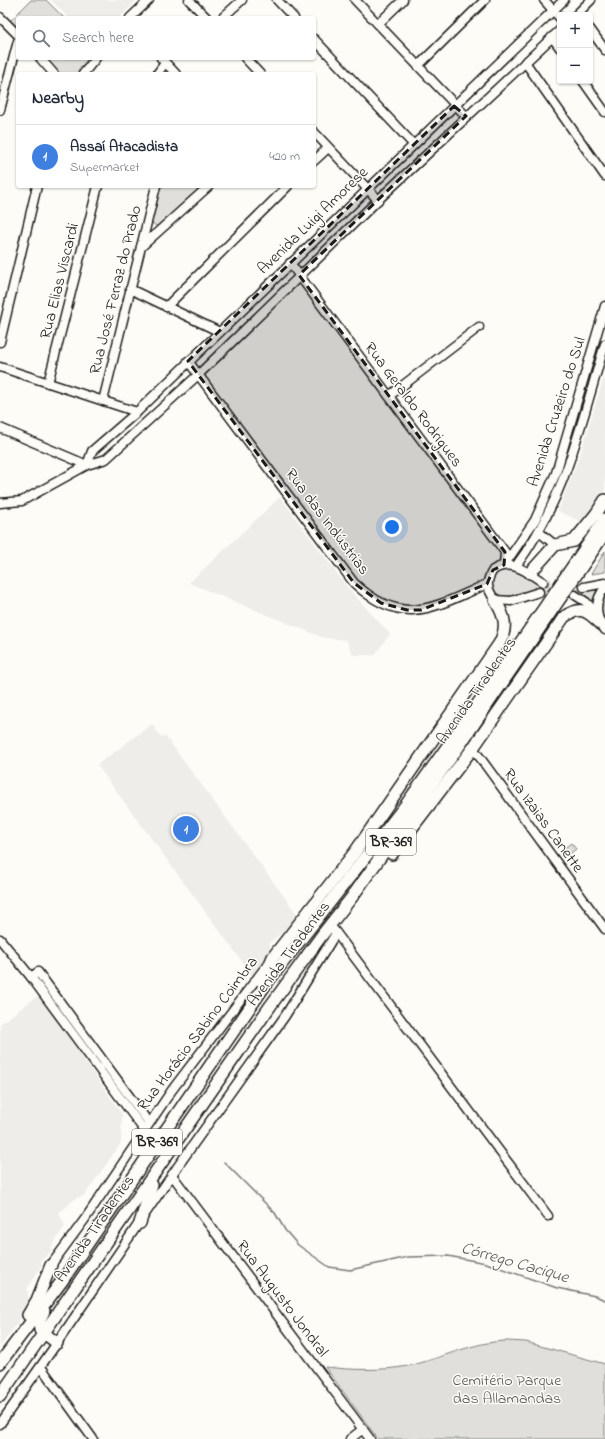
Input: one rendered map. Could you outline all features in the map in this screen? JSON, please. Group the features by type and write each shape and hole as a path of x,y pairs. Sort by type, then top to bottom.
{"highway":[{"path":"530,573 555,545 574,541 596,514 605,500"},
{"name":"Avenida Tiradentes","path":"3,1359 62,1281 266,984 405,806 501,671 605,519"},
{"name":"Avenida Tiradentes","path":"0,1396 271,1005 333,929 352,897 466,736 605,533"},
{"path":"254,1003 273,957 356,852 504,636 505,619 495,600"},
{"path":"352,897 382,866 473,748 564,617 574,610 583,610 588,612 601,623"},
{"path":"356,852 405,806"},
{"path":"140,1223 149,1189 171,1148"},
{"path":"3,1359 37,1300 51,1265"},
{"path":"57,1343 40,1330 39,1322 62,1281"}],"street":[{"path":"132,16 149,0"},
{"path":"189,0 205,16"},
{"path":"224,16 242,0"},
{"path":"277,0 292,16"},
{"path":"355,0 454,106 466,116"},
{"path":"378,24 403,0"},
{"path":"418,66 485,0"},
{"path":"544,0 557,15"},
{"name":"Avenida Luigi Amorese","path":"87,465 92,451 137,412 188,361 220,332 413,144 564,0"},
{"path":"580,12 591,0"},
{"path":"0,17 16,33"},
{"name":"Avenida Luigi Amorese","path":"0,504 22,500 87,465 106,459 198,375 299,275 466,116 557,33"},
{"path":"593,33 605,50"},
{"path":"552,37 557,44"},
{"path":"316,41 413,144"},
{"path":"0,110 16,49"},
{"path":"42,60 52,72"},
{"path":"85,72 94,60"},
{"path":"158,72 163,60 174,72"},
{"path":"247,60 258,72"},
{"path":"525,62 605,176"},
{"path":"585,84 605,112"},
{"path":"316,134 378,200"},
{"path":"316,159 328,148"},
{"path":"0,342 37,188"},
{"name":"Rua Elias Viscardi","path":"48,382 97,188"},
{"name":"Rua José Ferraz do Prado","path":"103,401 156,188"},
{"path":"141,247 207,188"},
{"path":"166,307 285,188"},
{"path":"146,226 157,233"},
{"name":"Rua Geraldo Rodrigues","path":"290,263 505,552 504,565"},
{"path":"130,289 220,332"},
{"name":"Avenida Cruzeiro do Sul","path":"487,584 493,570 504,565 535,520 558,465 605,306"},
{"path":"389,396 479,327"},
{"name":"Avenida Cruzeiro do Sul","path":"516,566 539,532 553,505 566,473 605,344"},
{"name":"Rua das Indústrias","path":"188,361 354,583 370,597 394,608 422,610 444,603 487,584"},
{"path":"0,367 137,412"},
{"path":"0,428 87,465"},
{"path":"558,465 566,473"},
{"path":"539,532 555,545"},
{"path":"504,565 516,566 543,582"},
{"path":"584,587 605,583"},
{"path":"487,584 488,591 495,600 511,601 539,592"},
{"path":"601,623 598,602 605,588"},
{"path":"574,595 586,602 601,623"},
{"name":"Rua Izaias Canette","path":"473,748 605,929"},
{"path":"0,1424 41,1367 172,1175 285,1016 333,929 548,1216"},
{"path":"0,939 146,1126"},
{"name":"Rua Horácio Sabino Coimbra","path":"51,1265 85,1219 146,1126 273,957"},
{"path":"31,977 38,972 146,1126"},
{"name":"Rua Augusto Jondral","path":"172,1175 370,1439"},
{"path":"41,1367 93,1439"},
{"path":"350,1439 363,1429"}],"highlighted area":[{"path":"454,106 466,116 299,275 505,552 504,565 493,570 487,584 421,610 407,610 381,603 354,583 188,361"}],"shaded area":[{"path":"51,0 137,0 121,16 67,16"},
{"path":"605,374 605,490 584,523 558,511 580,455"},
{"path":"280,497 347,587 390,634 375,655 353,655 346,640 324,638 189,583"},
{"path":"152,724 160,736 166,737 297,914 291,925 269,943 271,947 266,957 252,975 97,765"},
{"path":"39,995 122,1114 121,1143 84,1196 76,1198 59,1213 65,1226 51,1247 52,1251 40,1261 42,1265 27,1289 30,1305 0,1347 0,1024"}],"green space":[{"path":"31,0 46,0 62,16 16,16 16,27 10,21"},
{"path":"47,60 86,60 78,72 58,72"},
{"path":"159,188 203,188 161,229 150,222"},
{"path":"605,551 605,572 591,574"},
{"path":"509,569 517,571 544,586 597,590 591,603 577,593 536,589 514,596 500,596 494,592 492,585 493,579 500,571"},
{"path":"605,595 605,623 601,610"},
{"path":"571,843 576,849 567,856 562,850"},
{"name":"Cemitério Parque das Allamandas","path":"508,1341 526,1342 605,1364 605,1439 378,1439 325,1367 366,1370 398,1368 420,1363 470,1347"}],"waterway":[{"name":"Córrego Cacique","path":"224,1162 275,1213 285,1230 298,1245 329,1267 350,1270 408,1257 448,1256 486,1263 557,1288 595,1296 605,1300"}],"tunnel":[{"path":"543,582 584,587"},
{"path":"539,592 559,594"}],"place":[{"name":"Assaí Atacadista","path":"186,829"}]}
